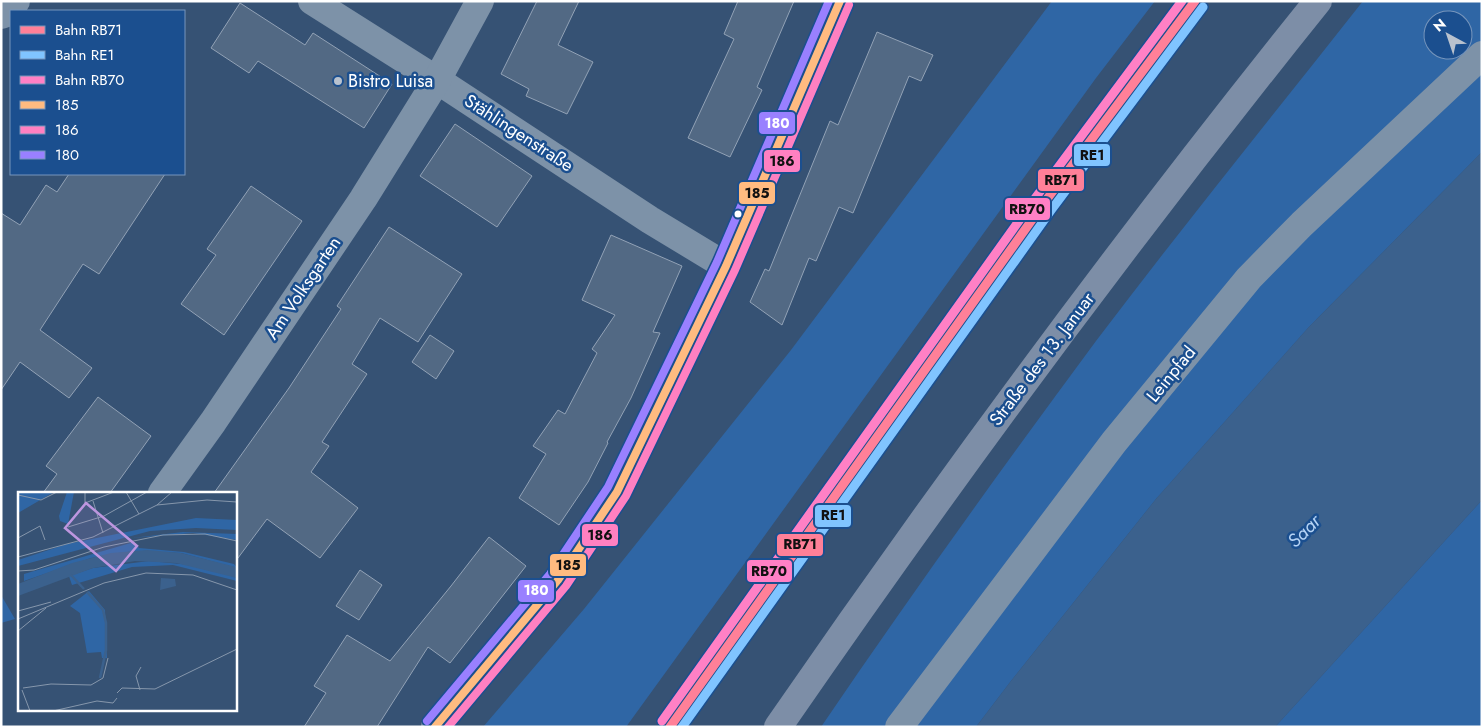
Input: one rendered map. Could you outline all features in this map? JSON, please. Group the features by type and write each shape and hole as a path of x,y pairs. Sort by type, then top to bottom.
{"main road":[{"name":"Straße des 13. Januar","path":"778,727 940,496 1064,329 1192,160 1318,1"}],"street":[{"name":"Stählingenstraße","path":"312,1 437,80 650,220 726,266"},
{"name":"Am Volksgarten","path":"163,492 357,207 437,80 480,1"},
{"path":"435,727 558,580 617,492 726,266 840,1"},
{"name":"Leinpfad","path":"899,727 1114,442 1249,278 1308,218 1468,66 1482,55"}],"shaded area":[{"path":"1052,1 1155,1 1096,78 626,727 483,727 584,609 791,350"},
{"path":"1363,1 1482,1 1482,152 1308,328 1156,499 976,727 821,727 888,629 1026,436 1096,341"},
{"path":"1482,500 1482,727 1275,727"},
{"path":"1,595 15,619 1,623"}],"water":[{"name":"Saar","path":"1482,152 1482,500 1275,727 976,727 1156,499 1308,328"}],"building":[{"path":"537,1 579,1 558,45 593,62 567,114 526,96 529,89 501,74"},
{"path":"738,1 794,1 757,87 762,90 730,157 688,138 734,39 724,34"},
{"path":"240,3 305,45 313,33 392,84 364,128 258,61 249,73 211,48"},
{"path":"877,32 933,55 921,81 909,76 853,213 839,207 816,261 809,258 782,325 750,302 765,269 769,271 830,121 838,125"},
{"path":"455,124 532,176 497,227 420,176"},
{"path":"68,175 164,175 99,274 83,264 40,330 92,368 69,398 20,362 1,390 1,213 20,225 46,185 57,192"},
{"path":"251,186 302,221 224,335 181,304 216,255 207,249"},
{"path":"389,227 462,274 418,342 380,318 352,364 367,374 322,442 329,446 311,472 358,508 320,558 267,519 236,561 236,492 215,492 289,388 341,309 337,306"},
{"path":"611,235 682,266 653,332 660,333 631,398 588,482 559,525 519,498 546,454 533,446 558,410 565,414 597,353 592,349 615,315 582,300"},
{"path":"430,335 454,351 436,379 412,362"},
{"path":"98,397 151,436 111,492 44,492 57,474 46,466"},
{"path":"489,537 526,566 450,663 428,647 377,727 304,727 326,693 314,686 347,635 390,661"},
{"path":"360,570 382,585 359,620 336,606"}],"rail line":[{"name":"RB70","path":"662,721 1036,197 1182,1"},
{"name":"RB71","path":"670,727 1044,203 1195,1"},
{"name":"RE1","path":"682,727 1052,209 1203,7"}],"transit line":[{"name":"180","path":"427,721 550,574 608,487 717,262 829,1"},
{"name":"185","path":"435,727 558,580 617,492 726,266 840,1"},
{"name":"186","path":"448,727 566,586 626,496 735,270 849,5"}],"place":[{"name":"Bistro Luisa","path":"338,81"}]}
